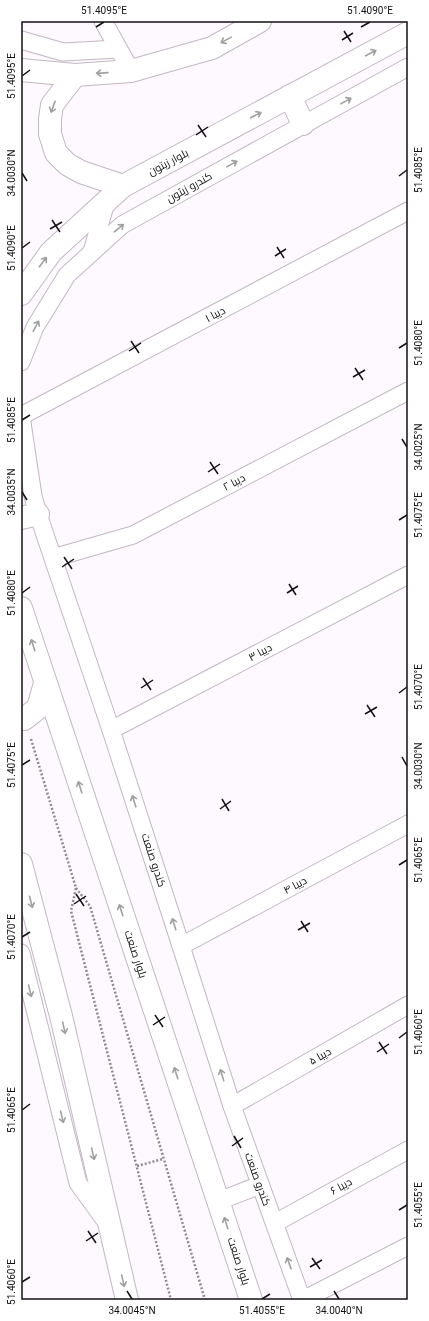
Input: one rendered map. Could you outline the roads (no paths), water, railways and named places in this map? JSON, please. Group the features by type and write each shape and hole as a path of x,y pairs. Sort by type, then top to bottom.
{"main road":[{"path":"21,70 75,75 131,72 212,48 260,21"},
{"name":"بلوار زیتون","path":"21,294 51,252 123,186 408,32"},
{"path":"75,75 52,105 50,134 56,153 67,164 81,172 123,186"},
{"path":"290,96 303,124"},
{"name":"بلوار صنعت","path":"21,608 252,1300"},
{"path":"25,727 24,719 38,708 45,683"},
{"path":"21,864 61,1016 127,1300"}],"street":[{"path":"103,21 131,72"},
{"path":"21,40 63,52 118,49"},
{"name":"کندرو زیتون","path":"21,362 35,327 67,275 122,225 408,67"},
{"path":"92,252 106,202"},
{"name":"دیبا ۱","path":"21,416 408,211"},
{"name":"دیبا ۲","path":"53,558 133,535 408,391"},
{"name":"کندرو صنعت","path":"21,416 33,496 30,516 53,558 111,730 232,1106 302,1300"},
{"name":"دیبا ۳","path":"111,730 408,575"},
{"name":"دیبا ۴","path":"181,946 408,824"},
{"path":"21,953 78,1183 110,1228"},
{"name":"دیبا ۵","path":"232,1106 408,1005"},
{"name":"دیبا ۶","path":"275,1223 408,1150"},
{"path":"219,1201 260,1185"},
{"path":"302,1300 408,1246"}]}
